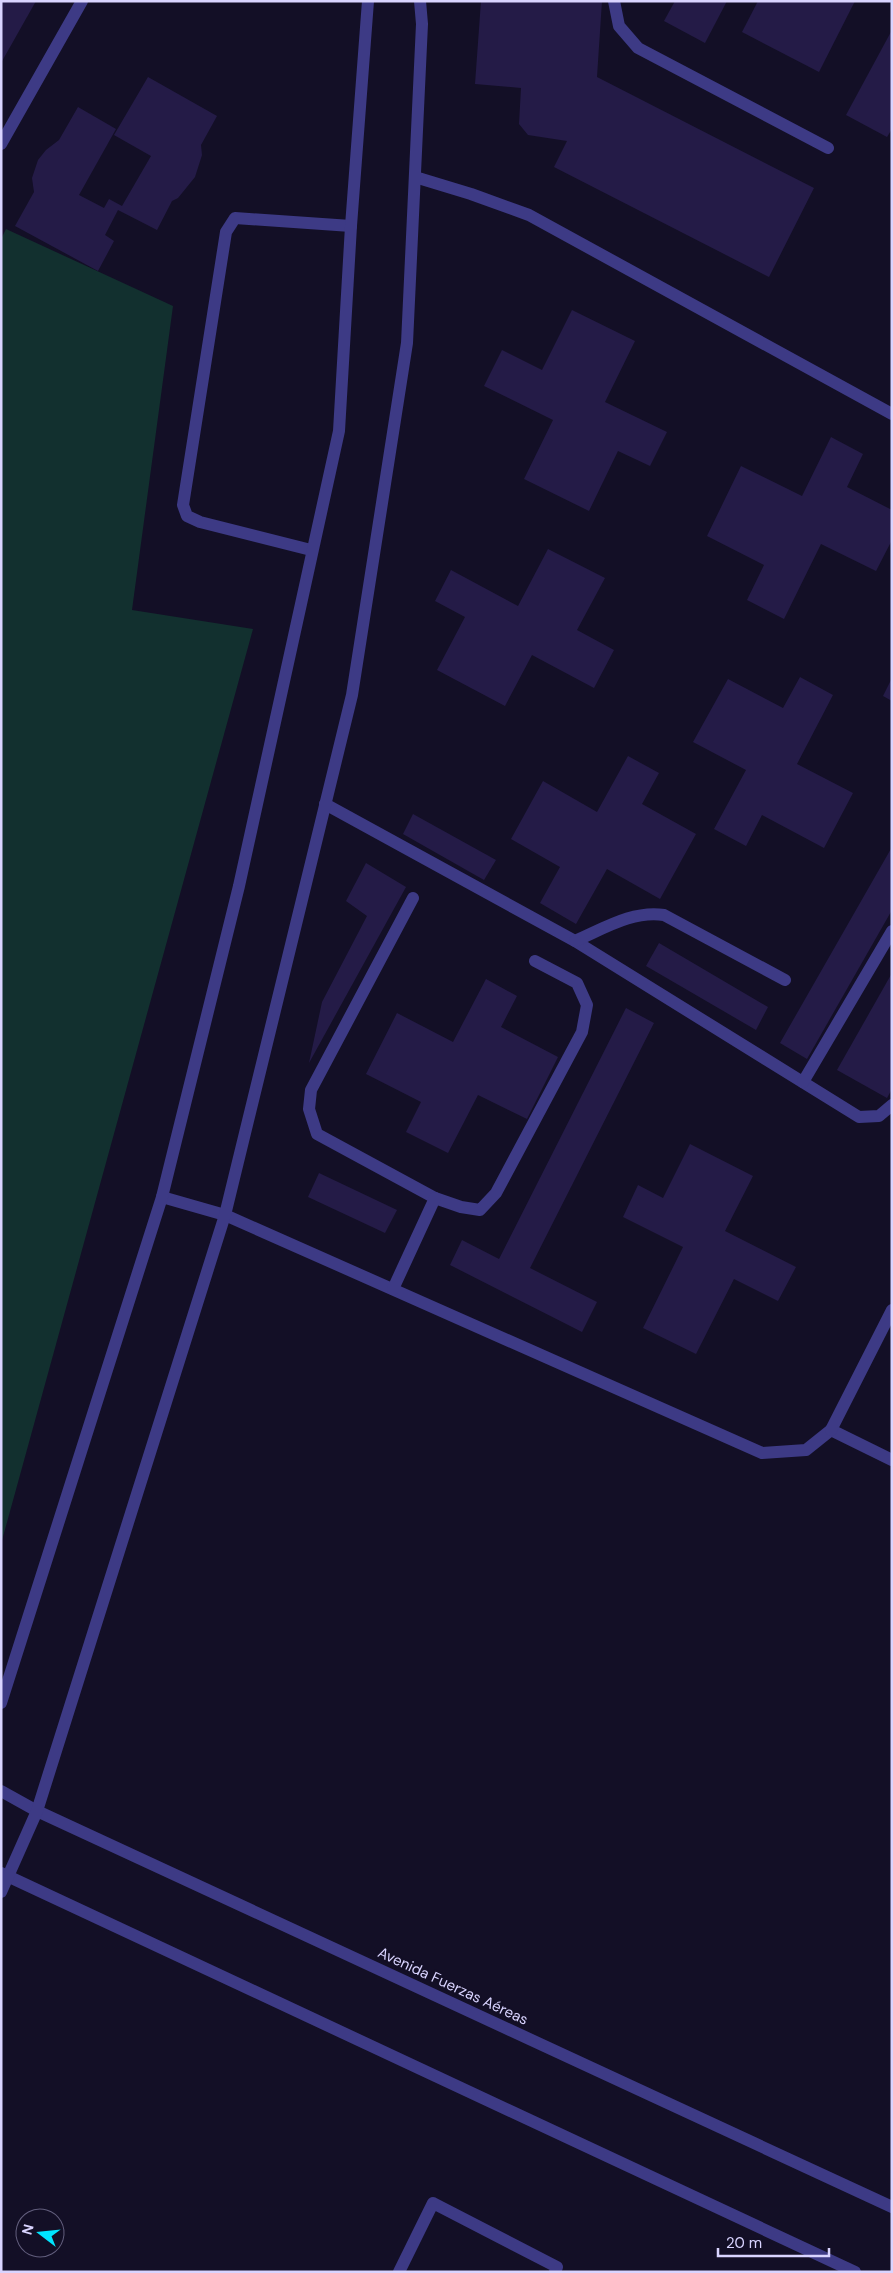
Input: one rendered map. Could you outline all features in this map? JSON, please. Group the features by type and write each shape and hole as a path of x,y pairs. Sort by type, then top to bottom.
{"street":[{"path":"1,144 82,1"},
{"path":"1,1703 162,1197 239,886 311,550 339,431 351,226 368,1"},
{"path":"1,1892 5,1875 37,1811 225,1215 352,695 407,343 422,24 420,1"},
{"path":"614,1 619,26 638,48 828,148"},
{"path":"415,177 530,215 892,414"},
{"path":"311,550 200,522 188,516 183,505 226,232 235,218 351,226"},
{"path":"325,804 575,941 859,1117 879,1116 892,1105"},
{"path":"413,898 311,1090 309,1109 317,1134 434,1198 461,1207 480,1210 496,1193 582,1032 588,1005 577,983 535,961"},
{"path":"575,941 632,916 650,913 664,915 785,980"},
{"path":"803,1082 892,931"},
{"path":"162,1197 225,1215 762,1453 806,1450 832,1430 892,1310"},
{"path":"393,1289 434,1198"},
{"path":"832,1430 892,1460"},
{"name":"Avenida Fuerzas Aéreas","path":"1,1791 37,1811 892,2207"},
{"path":"5,1875 855,2272"},
{"path":"399,2272 433,2203 557,2267 555,2272"}],"green space":[{"path":"6,229 173,306 132,610 253,629 1,1544 1,239"}],"building":[{"path":"1,1 36,1 1,63"},
{"path":"481,1 602,1 597,77 814,188 769,277 554,167 567,141 528,135 519,124 521,88 475,84"},
{"path":"675,1 727,1 705,43 664,21"},
{"path":"758,1 855,1 819,72 742,32"},
{"path":"892,30 892,129 887,137 846,115"},
{"path":"148,77 217,116 201,145 202,155 195,177 178,198 172,201 157,230 118,210 105,235 114,241 98,271 15,226 34,192 32,178 38,160 46,150 59,140 78,107 116,129 79,195 104,208 109,199 122,206 151,156 114,135"},
{"path":"572,310 635,341 605,402 667,432 650,466 618,451 589,511 524,479 553,420 484,386 502,350 542,370"},
{"path":"831,437 863,454 847,487 892,510 892,540 876,571 821,544 784,619 747,600 764,565 707,536 741,466 802,496"},
{"path":"548,549 605,578 577,630 614,650 594,688 532,655 505,706 437,670 465,617 435,601 451,570 518,606"},
{"path":"800,677 833,695 797,764 853,793 824,848 762,815 746,846 714,829 746,770 693,742 728,679 783,708"},
{"path":"892,678 892,701 883,696"},
{"path":"628,756 659,773 642,804 696,834 660,899 607,869 576,924 540,903 560,867 511,839 543,781 597,812"},
{"path":"413,814 496,860 484,880 403,834"},
{"path":"892,847 892,910 807,1059 780,1043"},
{"path":"366,863 406,887 309,1063 322,1002 367,916 346,901"},
{"path":"659,943 768,1007 756,1030 646,966"},
{"path":"892,973 892,1089 887,1098 837,1070"},
{"path":"486,979 517,996 501,1027 558,1057 527,1119 478,1095 448,1153 406,1132 421,1102 366,1074 397,1013 453,1042"},
{"path":"626,1008 654,1023 530,1268 597,1302 582,1332 450,1265 462,1240 499,1259"},
{"path":"690,1144 753,1176 725,1231 796,1267 778,1301 734,1279 696,1354 643,1328 683,1247 623,1217 638,1185 663,1198"},
{"path":"319,1173 397,1210 385,1233 308,1197"}]}
